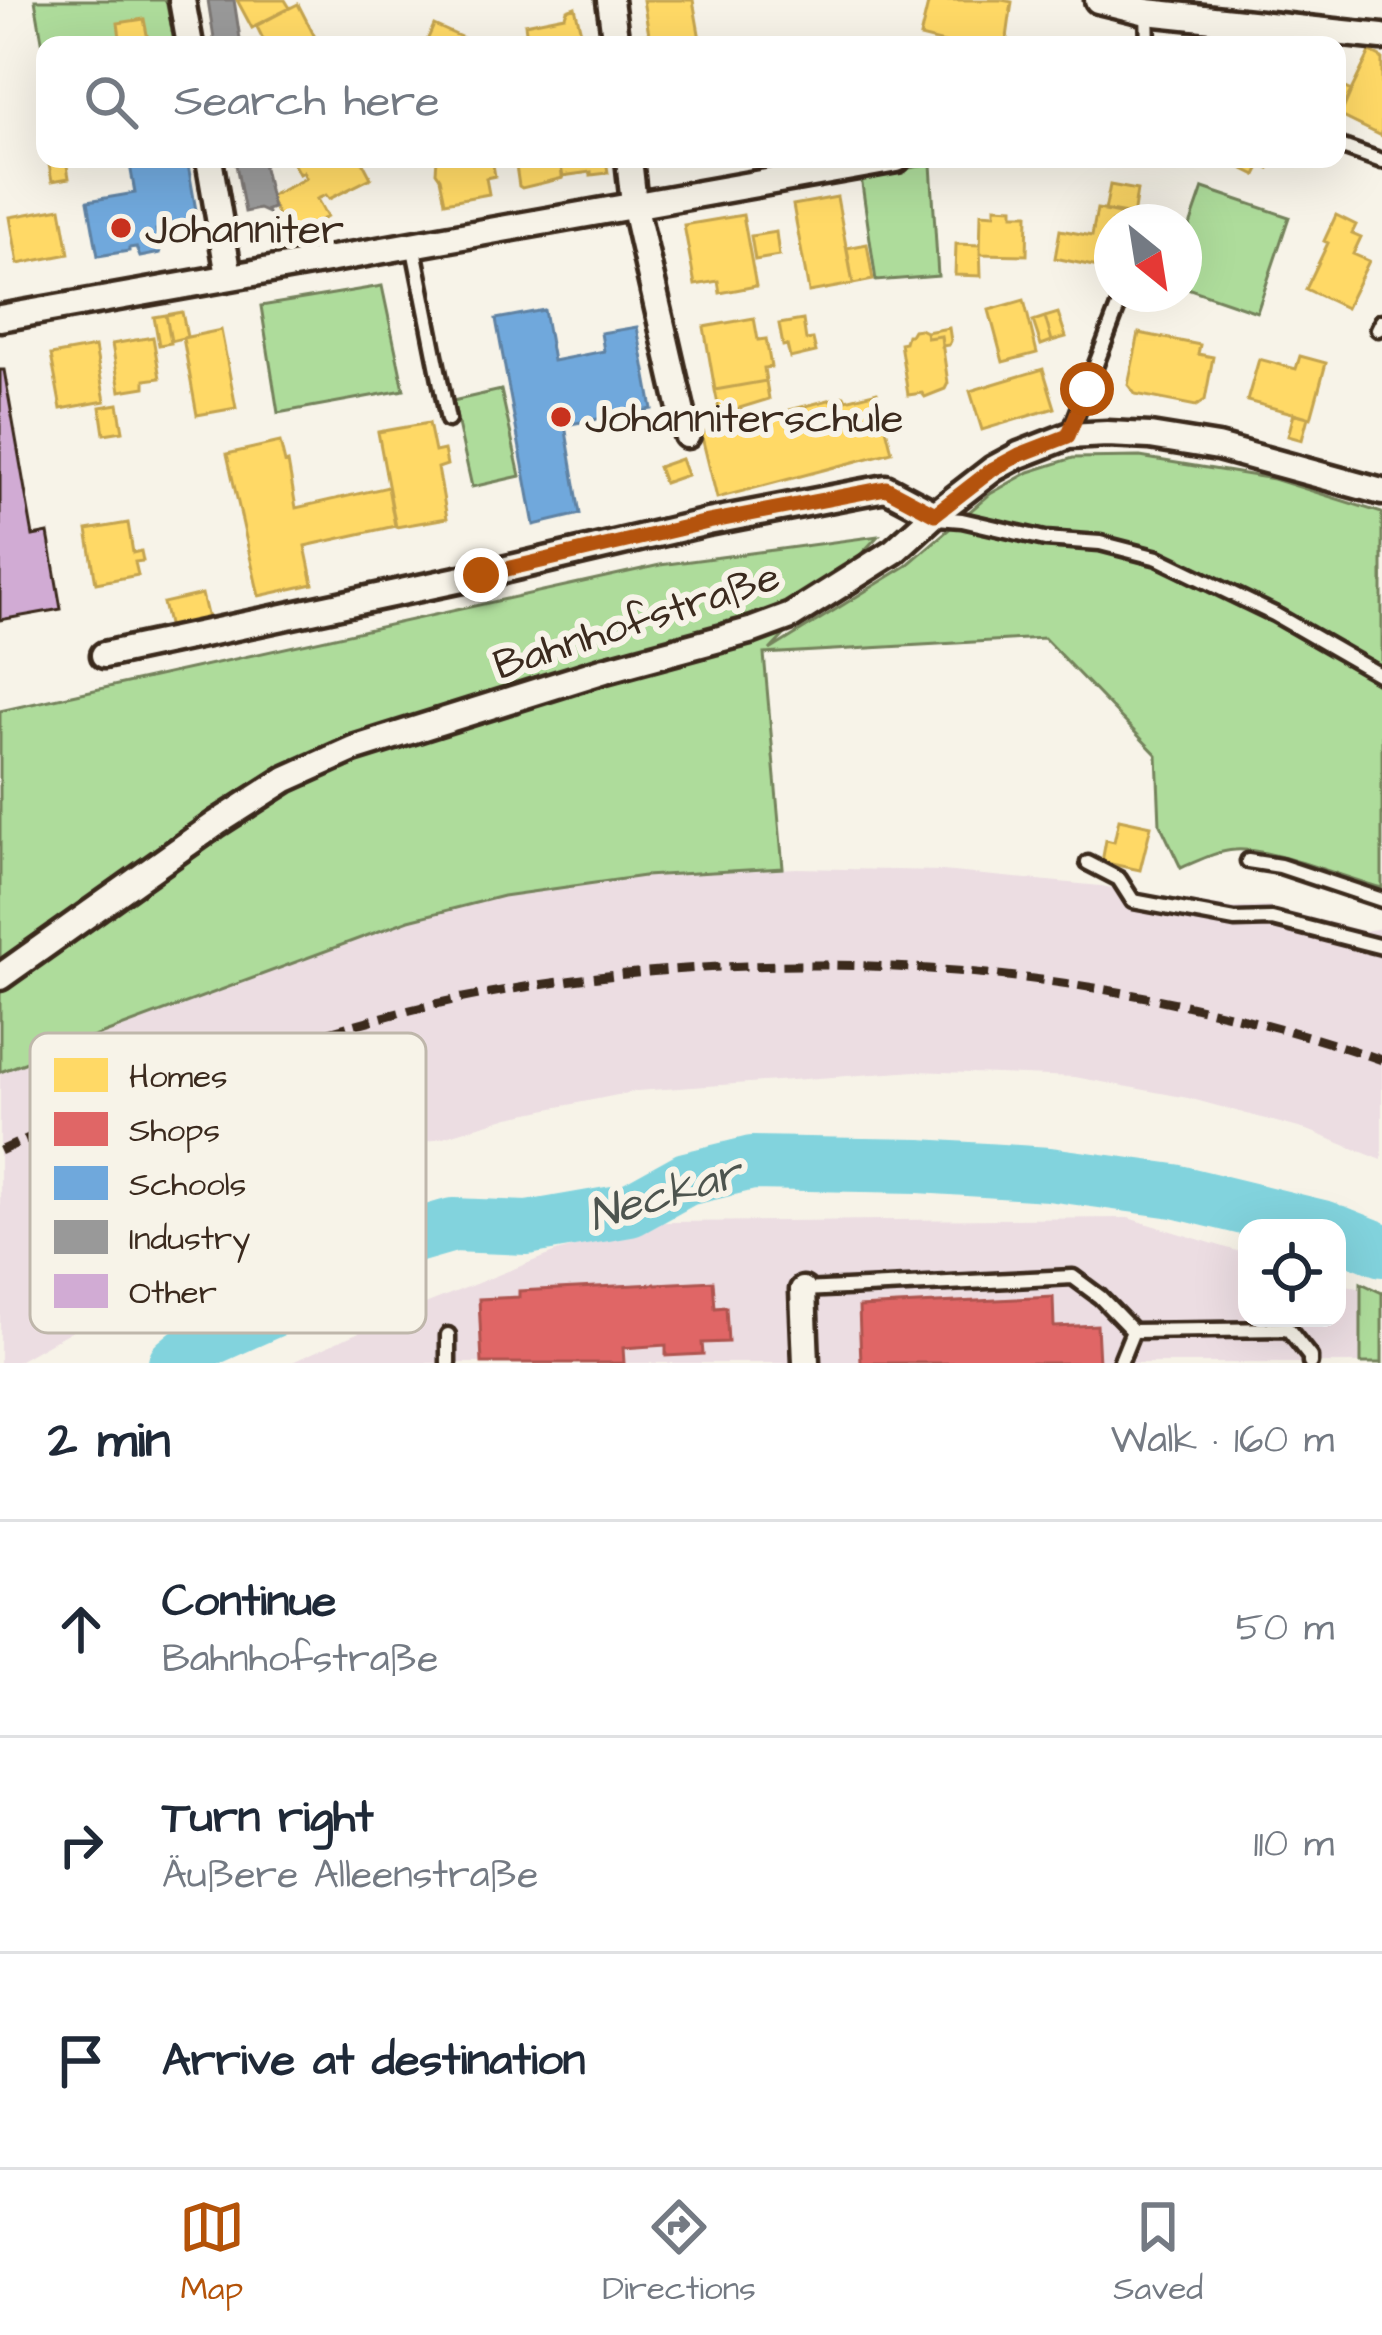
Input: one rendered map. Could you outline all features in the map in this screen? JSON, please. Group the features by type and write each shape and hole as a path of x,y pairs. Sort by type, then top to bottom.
{"street":[{"path":"182,0 188,36"},
{"path":"610,0 615,36"},
{"path":"1098,0 1147,12 1382,38"},
{"path":"211,168 229,276"},
{"path":"630,168 634,204 687,435"},
{"path":"0,318 844,168"},
{"name":"Bahnhofstraße","path":"0,977 286,779 353,749 791,616 894,551 993,469 1068,436 1150,436 1218,447 1382,492"},
{"path":"104,655 708,522 886,488 934,516"},
{"path":"803,1290 806,1363"}],"lane":[{"path":"1147,12 1148,36"},
{"path":"1346,148 1382,161"},
{"path":"413,243 448,420"},
{"path":"1068,436 1116,312"},
{"path":"934,516 1045,539 1100,543 1158,558 1274,614 1382,676"},
{"path":"1248,861 1280,866 1382,900"},
{"path":"1088,863 1119,879 1133,901 1234,920 1272,919 1382,947"},
{"path":"803,1290 1073,1277 1133,1331 1288,1329 1310,1363"},
{"path":"1120,1363 1133,1331"},
{"path":"448,1335 448,1363"}],"shaded area":[{"path":"797,868 942,871 1101,886 1232,908 1268,907 1364,931 1382,928 1382,1160 1310,1131 1188,1098 1075,1077 916,1071 637,1091 509,1117 426,1142 426,1033 105,1033 410,920 503,896 644,876"},
{"path":"30,1061 30,1333 68,1333 15,1363 0,1363 0,1072"},
{"path":"1128,1218 1238,1251 1238,1327 1346,1327 1346,1285 1382,1295 1376,1363 290,1363 357,1333 426,1333 426,1304 556,1252 665,1222"}],"green space":[{"path":"35,0 166,0 173,36 41,36"},
{"path":"931,168 938,276 876,281 861,177"},
{"path":"1203,188 1289,217 1257,312 1202,293 1202,204 1197,204"},
{"path":"382,286 404,390 278,413 261,306"},
{"path":"501,390 520,476 472,487 453,401"},
{"path":"1140,457 1274,479 1382,513 1382,888 1249,850 1221,852 1181,868 1160,824 1157,755 1044,638 764,654 783,868 644,876 503,896 409,920 105,1033 30,1033 30,1061 0,1072 0,711 660,565 878,536 770,650 906,566 990,494 1029,472 1073,458"},
{"path":"1361,1283 1382,1293 1382,1363 1361,1363"}],"building: Homes":[{"path":"237,0 285,0 290,8 252,28"},
{"path":"643,0 693,0 699,36 649,36"},
{"path":"929,0 1012,2 1007,36 920,36"},
{"path":"298,4 314,36 262,36 256,25"},
{"path":"575,7 582,36 527,36 525,24 565,16"},
{"path":"144,19 147,36 120,36 118,23"},
{"path":"434,25 459,36 429,36"},
{"path":"1370,52 1382,58 1382,136 1346,118 1346,101"},
{"path":"50,168 67,168 69,178 52,181"},
{"path":"296,168 366,168 371,178 329,199 326,195 317,199 327,217 288,236 269,197 306,178 303,172 299,174"},
{"path":"436,168 494,168 495,176 486,178 489,194 445,202"},
{"path":"516,168 561,168 563,178 519,186"},
{"path":"561,168 607,168 608,173 591,172 562,176"},
{"path":"1110,185 1137,190 1135,204 1106,204"},
{"path":"837,197 853,284 809,292 793,205"},
{"path":"995,207 1028,214 1027,255 980,254 981,213 995,214"},
{"path":"61,208 69,254 18,264 10,217"},
{"path":"743,215 756,286 720,293 718,281 695,285 684,225"},
{"path":"1336,215 1356,225 1352,233 1361,237 1353,254 1369,261 1346,308 1306,289"},
{"path":"1094,225 1094,266 1055,258 1060,230 1092,236"},
{"path":"776,232 779,256 755,260 751,236"},
{"path":"867,244 873,280 853,284 847,248"},
{"path":"956,244 980,245 981,276 955,275"},
{"path":"1024,300 1037,353 1003,362 989,310"},
{"path":"182,312 187,337 171,341 166,315"},
{"path":"1058,313 1066,337 1052,341 1045,317"},
{"path":"166,315 171,343 159,345 154,317"},
{"path":"1045,317 1052,341 1041,345 1033,321"},
{"path":"754,318 758,340 766,339 771,367 764,368 766,381 715,390 704,327"},
{"path":"803,320 806,340 813,339 816,352 790,358 779,324"},
{"path":"949,328 949,345 942,346 941,336 927,338 926,332"},
{"path":"920,329 927,338 941,336 948,383 925,397 922,393 908,395 900,343"},
{"path":"221,330 236,408 197,415 183,338"},
{"path":"1139,333 1200,345 1198,354 1213,357 1205,400 1196,406 1135,394 1128,385"},
{"path":"153,337 160,378 145,380 145,387 120,391 112,344"},
{"path":"95,347 105,401 61,409 51,355"},
{"path":"1300,356 1326,363 1311,418 1247,401 1259,359 1296,369"},
{"path":"1043,369 1055,408 982,430 970,391"},
{"path":"766,381 769,399 720,414 715,390"},
{"path":"877,392 892,452 717,498 701,433"},
{"path":"118,404 123,431 104,434 100,407"},
{"path":"1294,413 1308,417 1302,440 1288,436"},
{"path":"429,423 435,452 444,450 447,465 438,468 447,518 396,527 378,432"},
{"path":"280,442 296,508 388,487 395,526 305,546 313,584 259,596 227,454"},
{"path":"681,459 687,475 664,483 658,467"},
{"path":"128,523 133,553 141,551 143,561 135,562 138,575 96,583 87,530"},
{"path":"202,594 208,619 169,629 163,603"},
{"path":"1119,819 1151,826 1140,870 1102,862 1106,840 1114,842"}],"building: Shops":[{"path":"713,1281 715,1308 726,1307 728,1342 702,1343 703,1354 666,1356 666,1345 623,1348 624,1363 482,1363 479,1299 519,1297 519,1291"},
{"path":"1053,1297 1054,1327 1097,1325 1099,1363 861,1363 859,1307"}],"building: Schools":[{"path":"131,168 189,168 198,222 156,230 160,253 140,257 136,247 98,256 88,201 135,193"},
{"name":"Johanniterschule","path":"544,310 553,361 604,351 601,333 637,327 652,409 565,425 580,514 534,525 496,319"}],"building: Industry":[{"path":"208,0 234,0 240,36 214,36"},
{"path":"237,168 264,168 273,208 268,213 259,209 245,212"}],"building: Other":[{"path":"0,370 4,370 33,536 48,533 61,609 0,620"}],"waterway":[{"name":"Neckar","path":"426,1233 453,1225 527,1228 630,1210 686,1179 752,1163 1049,1174 1174,1191 1289,1219"},
{"name":"Neckar","path":"1346,1236 1382,1250"},
{"name":"Neckar","path":"175,1363 198,1344 223,1333"}],"railway":[{"path":"329,1033 484,994 596,977 823,965 1050,981 1163,1000 1382,1060"},
{"path":"0,1151 30,1138"}],"place":[{"name":"Johanniter","path":"121,228"},
{"name":"Johanniterschule","path":"561,417"}],"route":[{"path":"481,575 708,522 886,488 935,514 993,469 1068,436 1087,389"}]}
